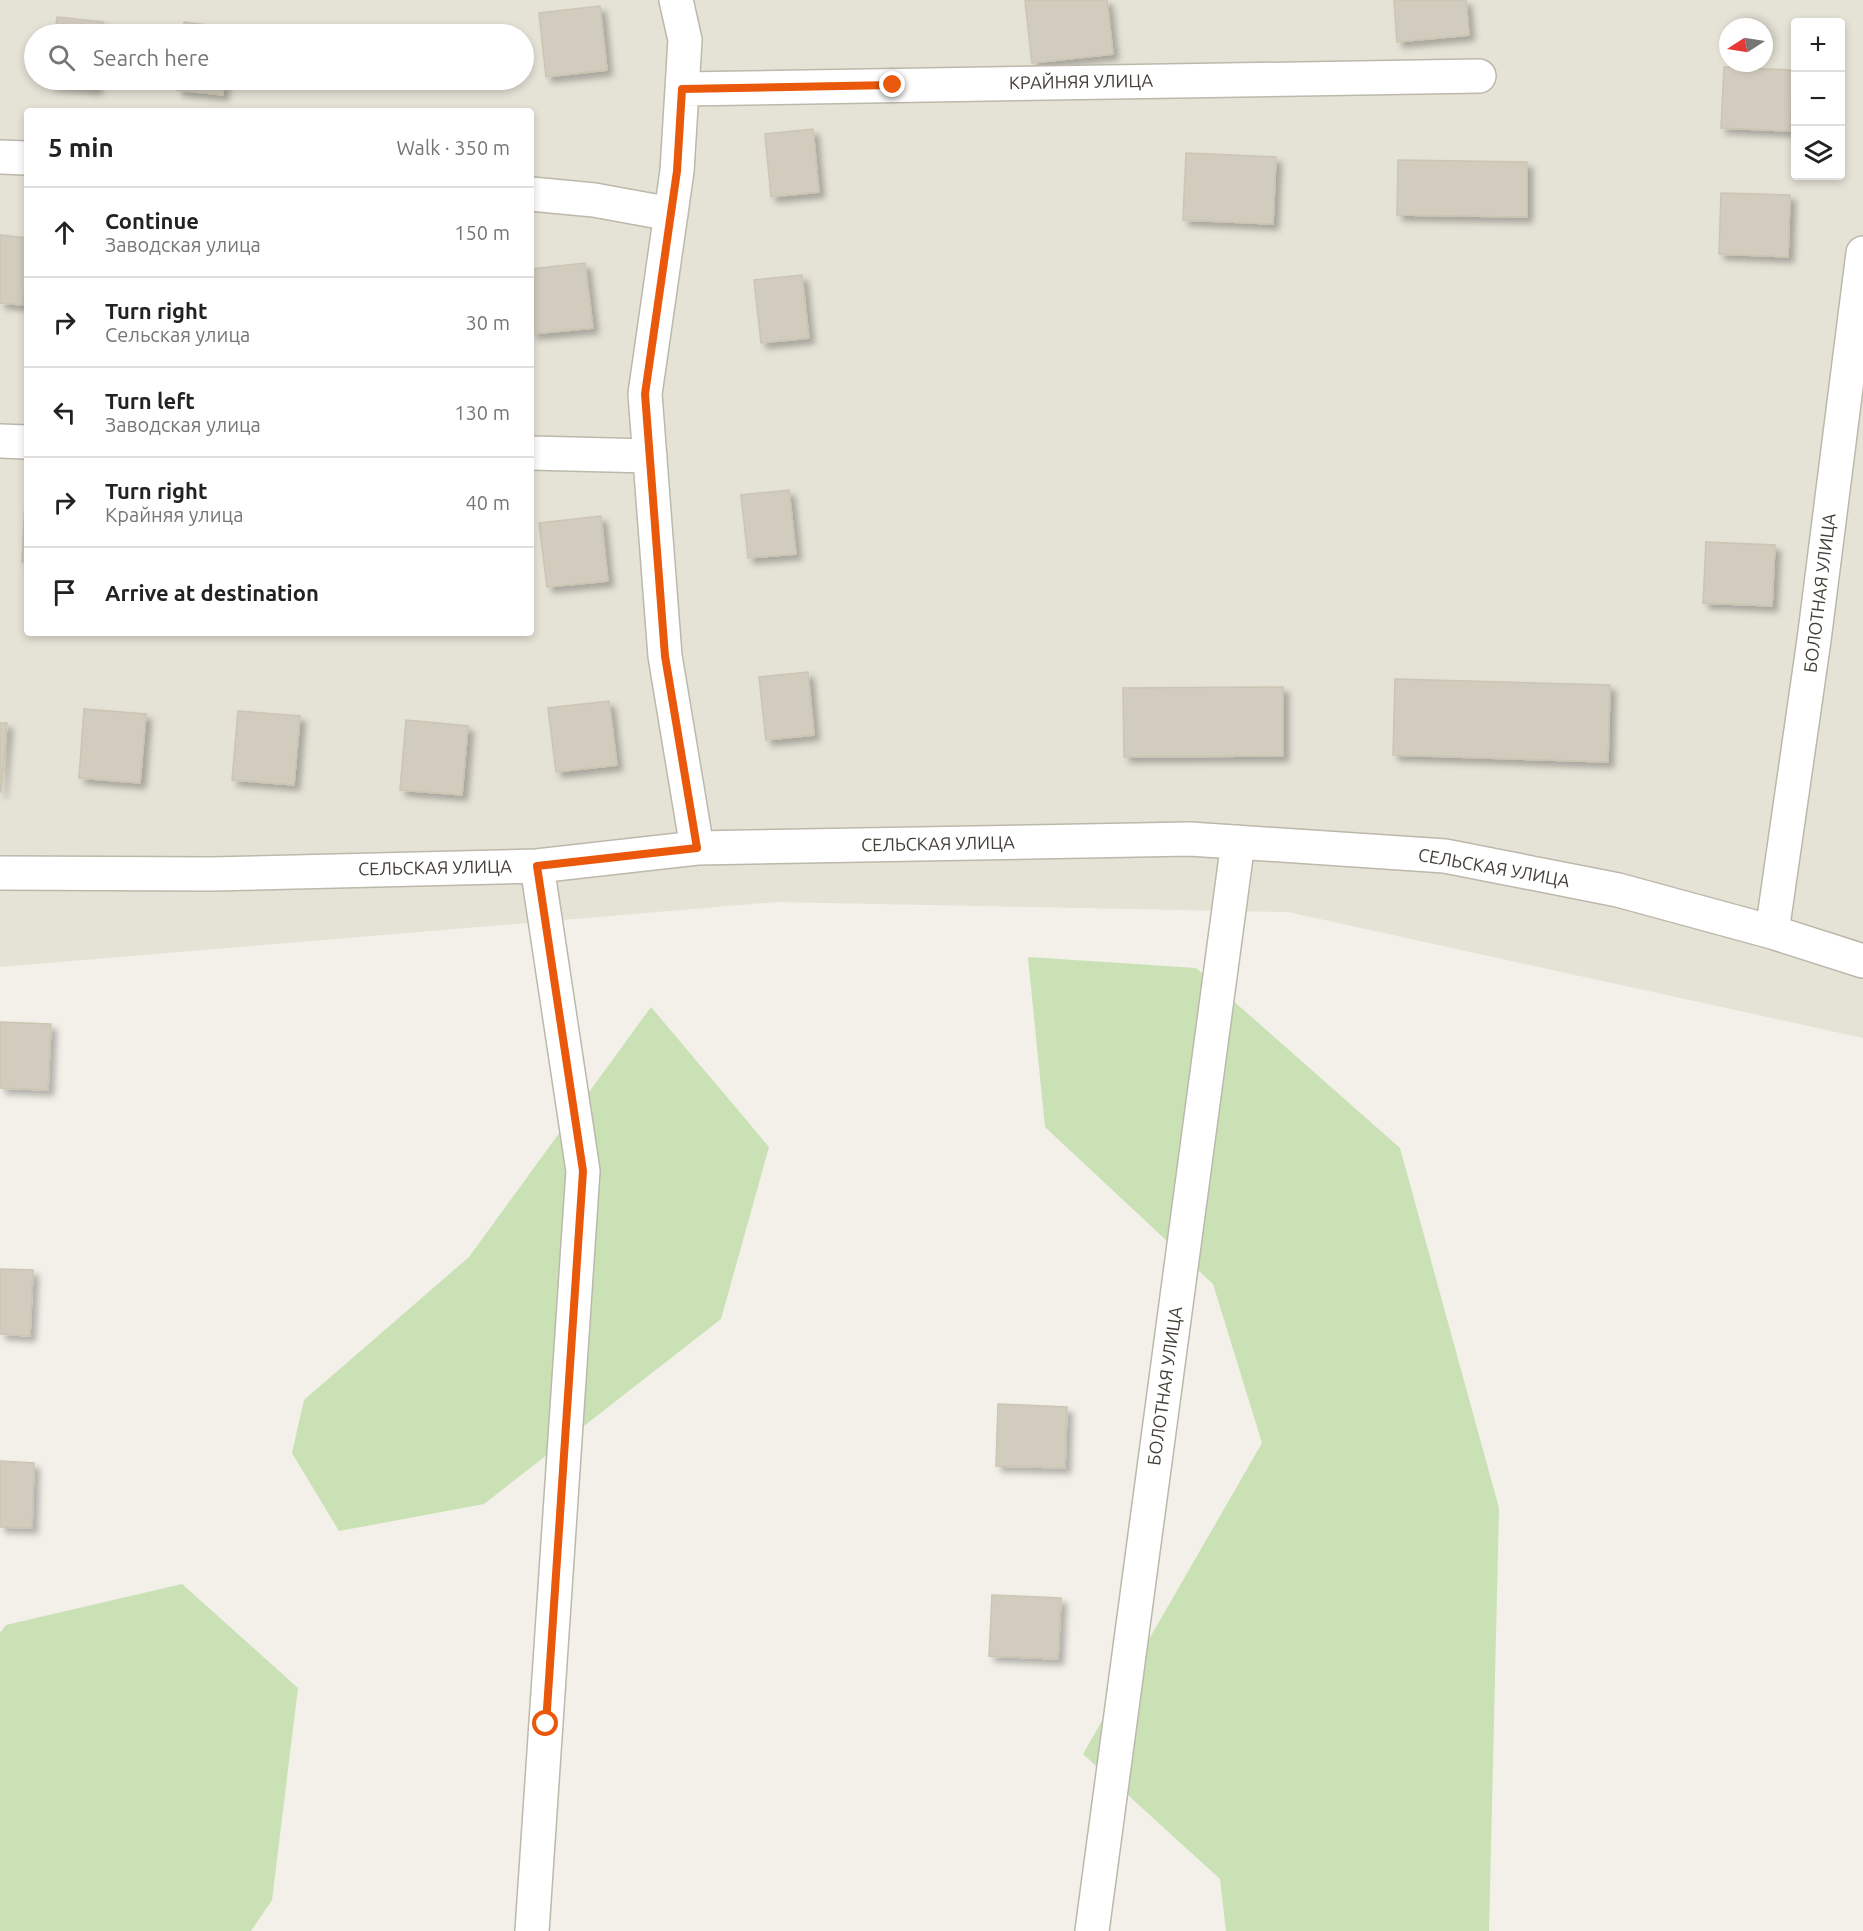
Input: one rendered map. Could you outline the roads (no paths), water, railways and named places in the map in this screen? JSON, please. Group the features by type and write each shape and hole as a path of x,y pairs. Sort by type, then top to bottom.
{"street":[{"path":"676,0 685,40 677,171 645,394 665,656 697,848"},
{"name":"КРАЙНЯЯ УЛИЦА","path":"682,89 1479,76"},
{"path":"0,157 24,158"},
{"path":"534,194 594,201 671,214"},
{"name":"БОЛОТНАЯ УЛИЦА","path":"1772,932 1814,640 1863,253"},
{"path":"0,441 24,442"},
{"path":"534,453 650,456"},
{"name":"СЕЛЬСКАЯ УЛИЦА","path":"0,873 211,874 537,866 697,848 1191,839 1445,856 1618,890 1772,932 1863,961"},
{"name":"БОЛОТНАЯ УЛИЦА","path":"1092,1931 1238,842"},
{"path":"532,1931 583,1171 537,866"}]}
